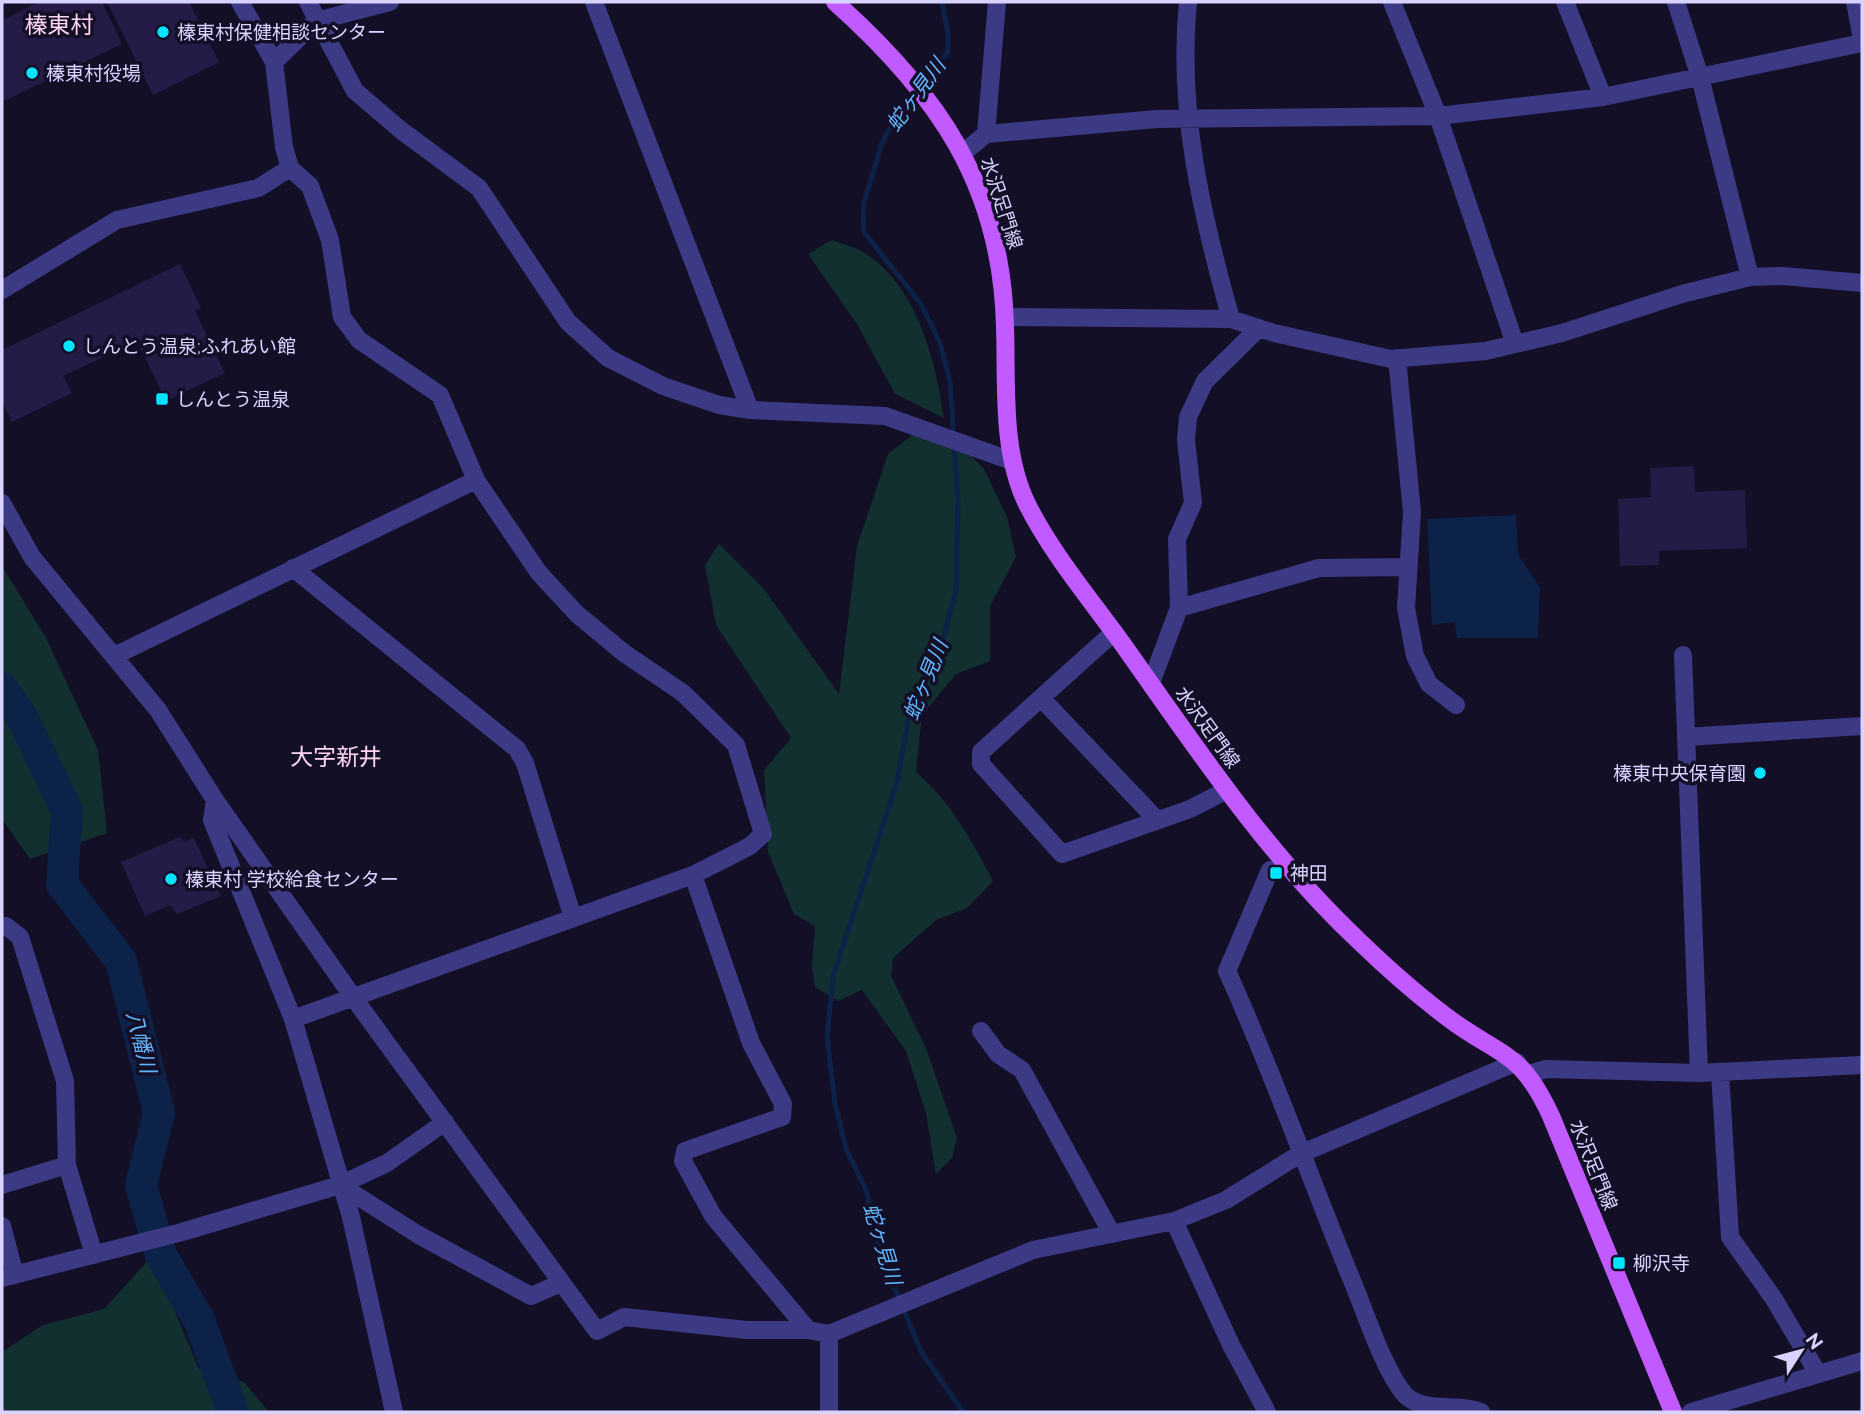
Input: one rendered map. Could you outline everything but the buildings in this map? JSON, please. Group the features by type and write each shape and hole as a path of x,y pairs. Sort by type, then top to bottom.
{"main road":[{"name":"水沢足門線","path":"835,2 911,76 963,153 979,189 1000,268 1012,461 1026,503 1247,818 1358,941 1447,1016 1523,1068 1551,1116 1674,1412"}],"street":[{"path":"240,2 274,62 284,147 290,168 310,186 331,240 342,317 359,340 440,395 476,480 539,573 577,614 624,653 683,693 736,745 763,834 750,846 693,875 293,1019"},
{"path":"308,2 355,90 402,131 479,188 568,322 608,358 663,386 719,405 750,410 885,416 1012,461"},
{"path":"274,62 316,20 390,2"},
{"path":"594,2 750,410"},
{"path":"986,134 997,2"},
{"path":"1188,2 1187,119 1207,234 1231,319"},
{"path":"1392,2 1438,116 1515,344"},
{"path":"1565,2 1603,97"},
{"path":"1676,2 1700,77 1750,277"},
{"path":"963,153 986,134 1187,119 1438,116 1603,97 1862,41 1855,2"},
{"path":"2,290 117,220 258,188 290,168"},
{"path":"1005,317 1231,319 1259,328 1397,358 1486,351 1562,333 1682,294 1750,277 1783,276 1862,283"},
{"path":"1151,683 1180,608 1177,539 1192,503 1186,440 1188,417 1205,381 1259,328"},
{"path":"1397,358 1412,512 1406,608 1415,656 1429,684 1456,705"},
{"path":"114,656 476,480"},
{"path":"2,503 32,557 158,710 215,800 353,997 597,1331 624,1317 747,1331 807,1329 830,1334 1033,1250 1174,1221 1226,1200 1300,1154 1523,1068 1699,1073 1862,1065"},
{"path":"1180,608 1319,568 1408,567"},
{"path":"293,568 517,750 525,763 573,918"},
{"path":"1114,632 981,752 981,764 1062,853 1157,820 1227,790"},
{"path":"1683,655 1699,1073"},
{"path":"1041,698 1157,820"},
{"path":"1686,737 1862,726"},
{"path":"215,800 212,820 293,1019 351,1217 394,1412"},
{"path":"1270,870 1227,971 1268,1061 1300,1154 1381,1351 1405,1394 1429,1408 1470,1408 1481,1412"},
{"path":"693,875 751,1043 783,1104 782,1117 685,1151 683,1161 713,1216 807,1329"},
{"path":"2,927 6,926 20,937 65,1081 67,1165 94,1255"},
{"path":"981,1031 998,1054 1022,1069 1112,1234"},
{"path":"1720,1072 1730,1237 1774,1299 1817,1372"},
{"path":"2,1226 8,1277 182,1232 340,1185 387,1163 445,1122"},
{"path":"2,1185 67,1165"},
{"path":"340,1185 417,1234 531,1296 561,1283"},
{"path":"1174,1221 1231,1345 1267,1412"},
{"path":"829,1412 830,1334"},
{"path":"1691,1412 1817,1372 1862,1361"}],"green space":[{"path":"832,240 863,252 882,266 910,304 929,349 944,418 895,394 857,324 808,254"},
{"path":"911,436 931,436 967,452 984,469 1007,517 1016,557 990,606 990,661 956,674 922,715 916,772 950,809 993,881 967,908 936,920 893,958 891,976 926,1048 957,1138 952,1158 936,1174 926,1113 906,1051 862,990 838,1001 815,987 812,966 815,926 794,914 768,852 764,770 791,738 716,625 705,565 719,544 764,589 839,694 857,546 888,454"},
{"path":"2,566 46,638 98,750 107,833 30,859 2,819"},
{"path":"152,1256 199,1369 244,1382 269,1412 2,1412 2,1352 43,1325 104,1309"}],"water":[{"path":"1516,515 1518,554 1540,587 1538,638 1457,638 1454,622 1432,625 1427,519"}],"waterway":[{"name":"蛇ヶ見川","path":"942,2 948,33 948,52 897,115 881,145 863,207 864,232 921,304 940,343 950,382 958,500 956,591 942,642 910,710 897,782 833,977 827,1036 835,1103 846,1149 866,1190 883,1261 922,1353 963,1412"},
{"name":"八幡川","path":"2,688 21,716 67,810 62,884 121,961 159,1113 141,1185 161,1255 199,1320 233,1412"}],"place":[{"name":"榛東村保健相談センター","path":"163,32"},
{"name":"榛東村役場","path":"32,73"},
{"name":"しんとう温泉;ふれあい館","path":"69,346"},
{"name":"しんとう温泉","path":"162,399"},
{"name":"榛東中央保育園","path":"1760,773"},
{"name":"神田","path":"1276,873"},
{"name":"榛東村 学校給食センター","path":"171,879"},
{"name":"柳沢寺","path":"1619,1263"}],"district":[{"name":"榛東村","path":"59,25"},
{"name":"大字新井","path":"336,757"}]}
